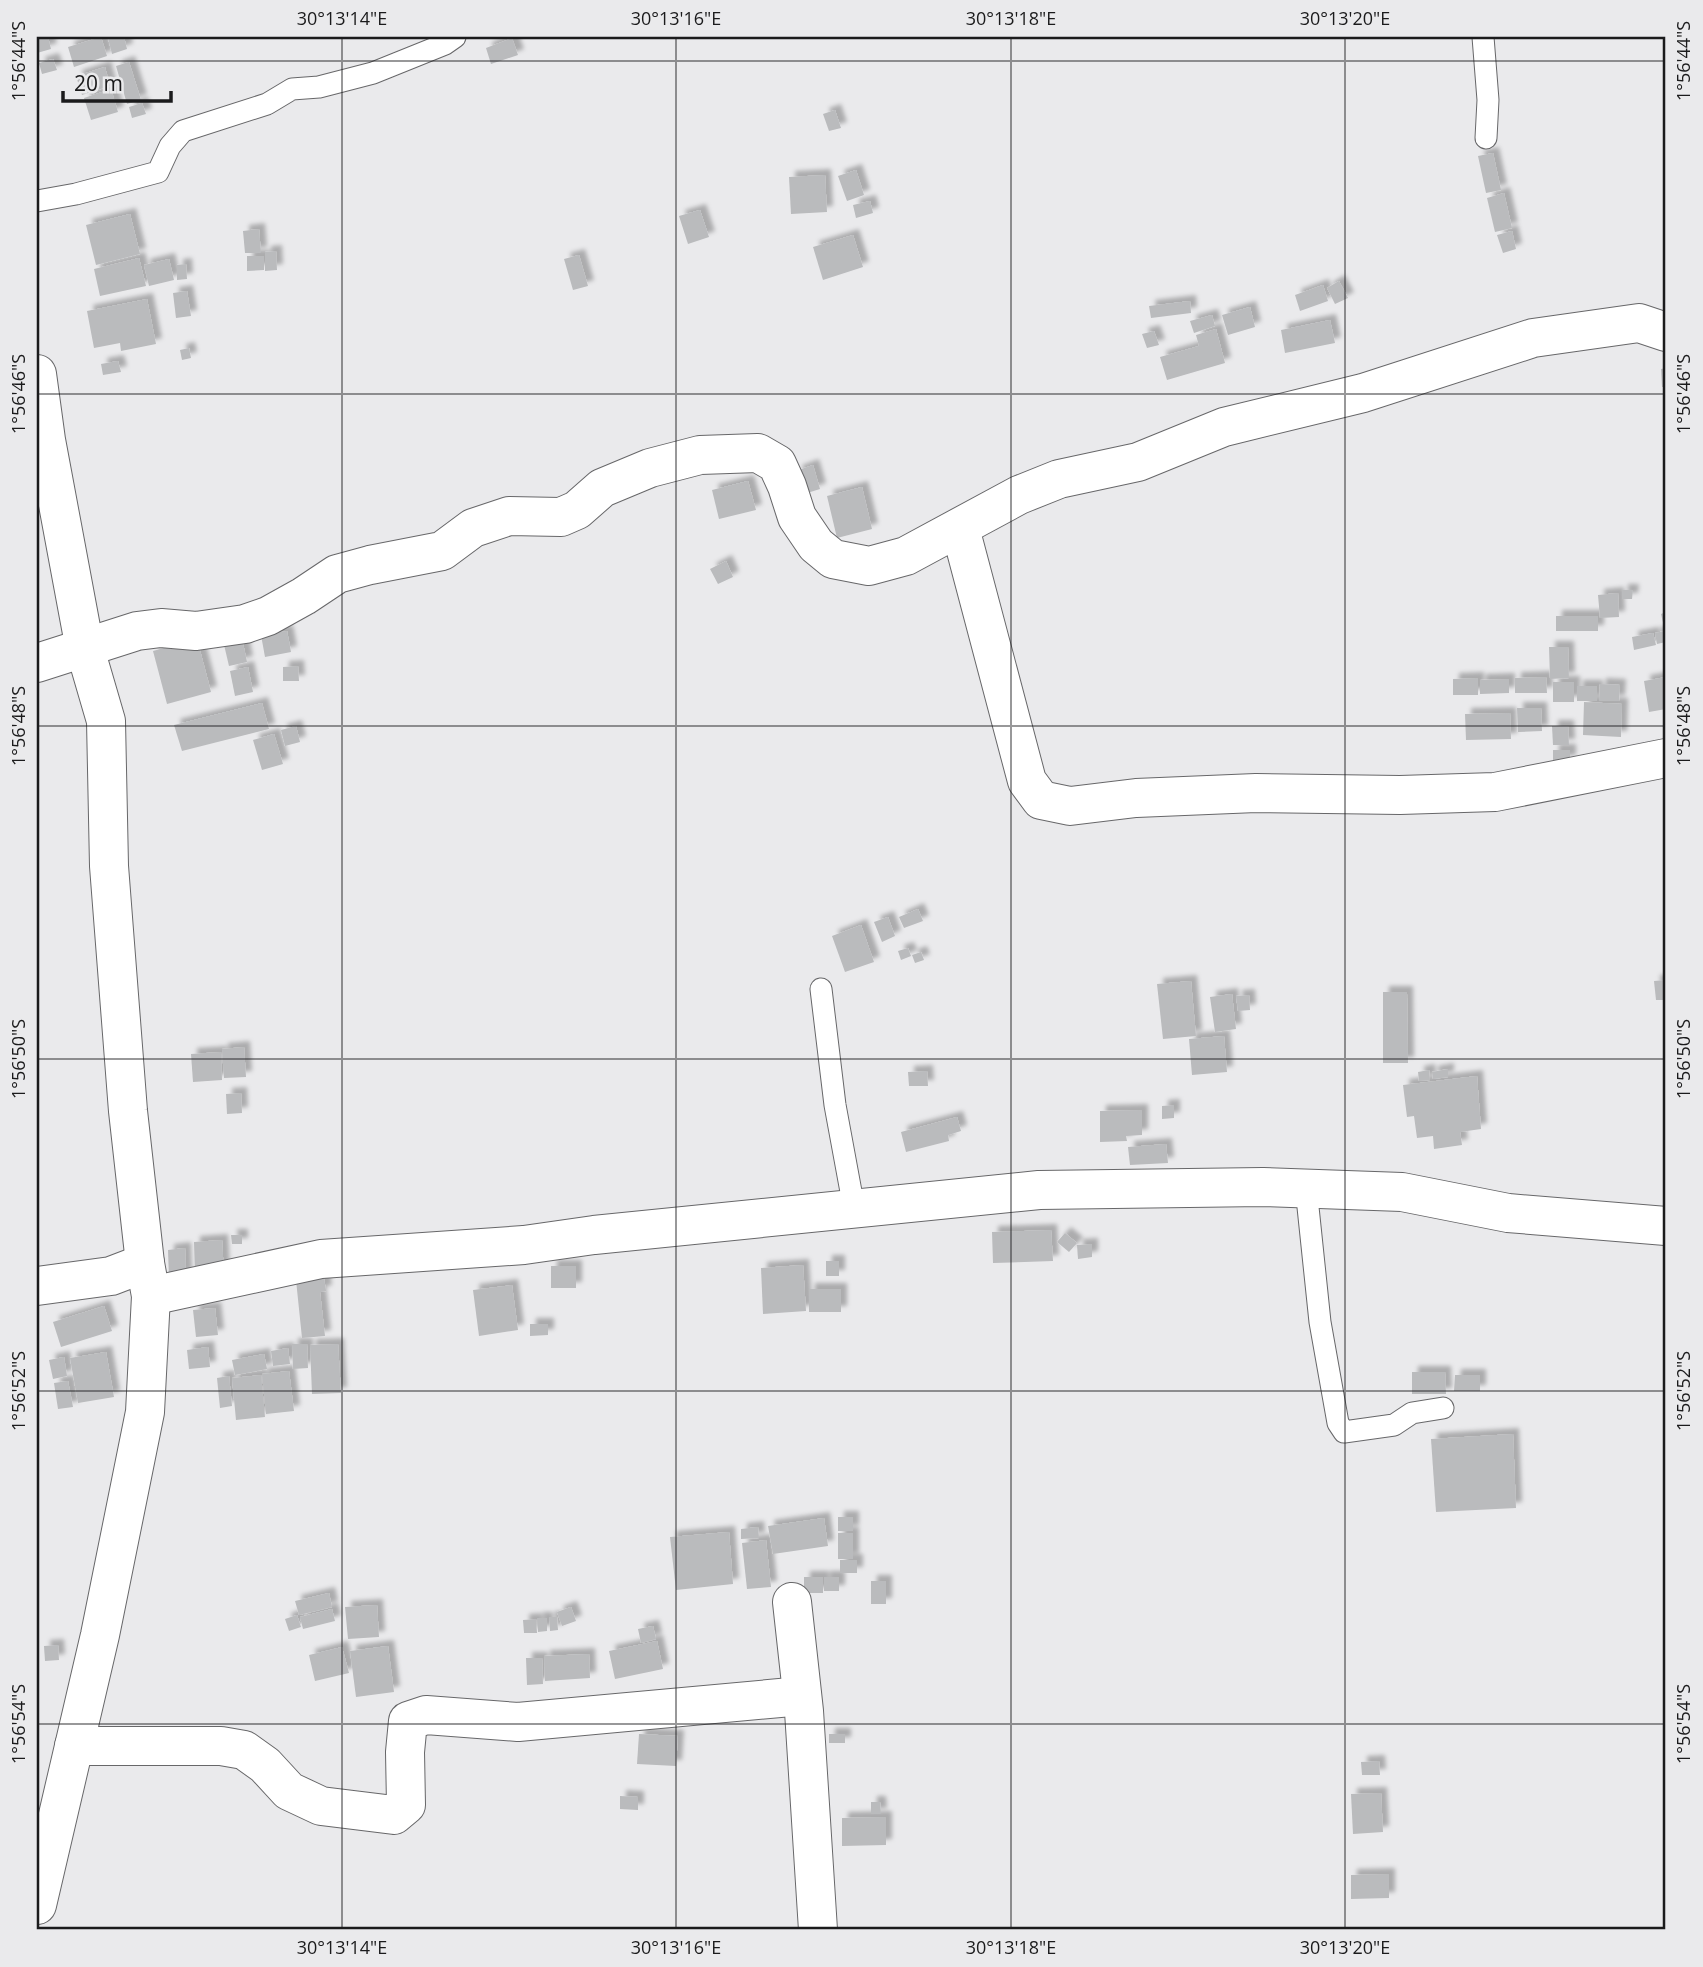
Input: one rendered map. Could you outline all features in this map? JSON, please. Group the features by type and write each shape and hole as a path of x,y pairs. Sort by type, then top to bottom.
{"street":[{"path":"37,663 137,631 161,628 196,631 246,624 304,596 337,574 442,551 472,528 509,516 561,517 577,510 602,488 650,468 700,454 758,453 777,464 797,517 817,545 833,559 869,566 906,556 1020,495 1059,479 1138,462 1224,427 1363,393 1533,338 1639,323 1666,332"},
{"path":"37,374 46,440 85,649 106,721 109,866 128,1111 148,1280 145,1412 100,1635 37,1905"},
{"path":"960,528 1027,781 1041,800 1070,806 1136,798 1256,793 1399,795 1495,792 1666,758"},
{"path":"37,1286 111,1276 148,1280 321,1259 524,1245 594,1235 1039,1190 1264,1187 1402,1192 1508,1213 1666,1226"},
{"path":"792,1602 802,1696 818,1930"},
{"path":"74,1746 221,1746 244,1750 265,1765 289,1791 321,1806 394,1815 406,1804 405,1752 408,1721 426,1715 518,1722 802,1696"}],"lane":[{"path":"37,201 76,194 158,172 170,146 183,131 267,104 292,89 319,87 373,73 445,44 455,37"},
{"path":"1483,37 1488,100 1486,138"},
{"path":"821,989 835,1105 854,1208"},
{"path":"1306,1188 1320,1322 1338,1423 1343,1432 1394,1425 1412,1413 1443,1408"}],"building":[{"path":"37,37 48,37 51,49 37,53"},
{"path":"101,37 107,56 74,67 68,47"},
{"path":"124,37 127,49 112,54 108,38"},
{"path":"512,38 518,55 491,64 486,48"},
{"path":"53,59 57,70 42,74 39,63"},
{"path":"129,62 141,100 127,104 116,66"},
{"path":"105,67 110,86 82,95 76,76"},
{"path":"111,89 118,112 91,120 84,98"},
{"path":"142,103 146,114 132,118 129,107"},
{"path":"835,110 841,128 829,131 823,114"},
{"path":"1493,153 1501,190 1486,193 1478,156"},
{"path":"856,170 864,195 847,201 838,176"},
{"path":"825,175 827,212 791,214 789,177"},
{"path":"1504,193 1512,228 1495,232 1487,198"},
{"path":"870,201 873,213 856,218 853,205"},
{"path":"700,210 709,237 688,244 679,216"},
{"path":"130,214 140,254 96,265 86,225"},
{"path":"259,229 261,253 245,253 243,231"},
{"path":"1512,231 1516,249 1503,253 1497,235"},
{"path":"853,235 863,267 823,280 813,247"},
{"path":"276,251 277,270 265,271 265,252"},
{"path":"579,255 588,286 573,290 564,259"},
{"path":"247,256 264,256 264,270 247,271"},
{"path":"139,258 146,286 100,296 94,269"},
{"path":"169,259 174,280 149,286 144,265"},
{"path":"186,264 187,279 177,280 177,265"},
{"path":"1339,281 1348,298 1335,304 1327,288"},
{"path":"1323,285 1328,301 1300,311 1295,295"},
{"path":"187,291 191,316 176,318 173,293"},
{"path":"147,299 156,344 121,351 120,343 94,348 87,311"},
{"path":"1190,301 1191,313 1151,318 1149,306"},
{"path":"1250,307 1255,327 1228,335 1222,315"},
{"path":"1212,315 1215,326 1194,333 1190,321"},
{"path":"1330,320 1335,343 1285,353 1281,330"},
{"path":"1216,329 1225,363 1167,380 1160,357 1199,346 1196,335"},
{"path":"1154,331 1159,345 1147,348 1142,334"},
{"path":"189,348 191,358 182,360 180,350"},
{"path":"118,361 121,372 103,375 101,364"},
{"path":"1666,368 1666,387 1662,387 1661,369"},
{"path":"813,465 820,489 804,494 796,471"},
{"path":"748,481 756,510 719,519 712,490"},
{"path":"862,487 872,529 837,538 827,496"},
{"path":"726,561 733,577 718,584 710,569"},
{"path":"1622,590 1633,590 1632,599 1622,599"},
{"path":"1618,593 1619,617 1600,618 1598,595"},
{"path":"1666,612 1666,642 1657,644 1655,633 1665,631 1661,614"},
{"path":"1556,616 1598,616 1598,631 1556,631"},
{"path":"240,629 247,662 229,666 221,632"},
{"path":"287,631 291,652 265,657 261,635"},
{"path":"1653,633 1656,645 1634,650 1632,637"},
{"path":"197,639 211,692 167,704 153,651"},
{"path":"1549,647 1568,647 1569,678 1550,679"},
{"path":"298,666 299,681 283,681 283,667"},
{"path":"248,667 253,692 235,696 230,671"},
{"path":"1546,677 1547,693 1515,693 1515,678"},
{"path":"1666,677 1666,709 1649,712 1644,681"},
{"path":"1478,678 1478,695 1453,695 1453,679"},
{"path":"1509,679 1509,693 1480,694 1480,680"},
{"path":"1553,682 1574,682 1574,702 1553,702"},
{"path":"1600,684 1620,685 1619,701 1599,701"},
{"path":"1577,686 1597,686 1597,701 1577,701"},
{"path":"1584,702 1622,704 1621,737 1583,735"},
{"path":"262,703 269,729 182,751 174,725"},
{"path":"1517,708 1541,708 1542,731 1518,732"},
{"path":"1510,713 1511,739 1466,740 1465,714"},
{"path":"296,726 300,742 285,746 281,730"},
{"path":"1552,726 1568,726 1569,745 1553,745"},
{"path":"274,734 283,764 262,770 253,740"},
{"path":"1553,750 1570,750 1570,761 1553,762"},
{"path":"918,909 923,921 904,928 899,917"},
{"path":"888,917 895,936 882,942 874,922"},
{"path":"861,925 874,962 845,972 832,936"},
{"path":"908,948 911,956 901,960 898,951"},
{"path":"921,952 924,960 915,963 912,955"},
{"path":"1666,980 1666,1000 1656,1000 1654,981"},
{"path":"1191,981 1196,1036 1163,1039 1157,984"},
{"path":"1383,992 1407,992 1408,1063 1383,1063"},
{"path":"1232,994 1236,1029 1215,1032 1210,997"},
{"path":"1249,995 1250,1010 1238,1011 1236,996"},
{"path":"1224,1036 1227,1072 1192,1075 1189,1039"},
{"path":"244,1047 246,1077 224,1078 222,1049"},
{"path":"221,1052 222,1080 193,1082 191,1054"},
{"path":"1448,1069 1448,1077 1433,1079 1432,1072"},
{"path":"1429,1070 1430,1080 1419,1081 1418,1072"},
{"path":"927,1071 928,1086 909,1086 908,1072"},
{"path":"1477,1076 1481,1129 1460,1132 1462,1145 1434,1149 1433,1136 1417,1138 1414,1116 1407,1117 1403,1085"},
{"path":"241,1093 242,1113 227,1114 226,1094"},
{"path":"1174,1105 1174,1118 1162,1119 1162,1106"},
{"path":"1142,1110 1142,1135 1126,1136 1127,1141 1100,1142 1100,1111"},
{"path":"957,1117 961,1131 948,1135 949,1141 906,1152 901,1132"},
{"path":"1166,1144 1168,1163 1130,1165 1128,1147"},
{"path":"1051,1230 1053,1261 993,1263 992,1232"},
{"path":"1065,1233 1077,1243 1069,1252 1057,1242"},
{"path":"231,1235 242,1235 242,1244 232,1244"},
{"path":"222,1240 224,1273 195,1275 194,1242"},
{"path":"1092,1244 1092,1257 1078,1259 1077,1245"},
{"path":"185,1248 186,1276 169,1278 168,1250"},
{"path":"826,1261 839,1261 839,1276 826,1276"},
{"path":"803,1265 806,1311 763,1314 761,1268"},
{"path":"551,1266 576,1266 576,1288 551,1288"},
{"path":"324,1278 326,1291 320,1292 325,1336 302,1338 296,1280"},
{"path":"512,1285 518,1330 479,1336 473,1290"},
{"path":"809,1289 841,1289 841,1312 809,1312"},
{"path":"104,1306 112,1331 61,1347 53,1322"},
{"path":"215,1308 218,1335 196,1337 193,1310"},
{"path":"530,1324 548,1324 548,1335 530,1336"},
{"path":"292,1344 307,1344 308,1368 293,1369"},
{"path":"338,1344 341,1393 312,1394 310,1345"},
{"path":"208,1347 210,1367 189,1369 187,1350"},
{"path":"288,1348 290,1364 273,1366 271,1351"},
{"path":"106,1352 114,1397 78,1403 70,1358"},
{"path":"264,1354 267,1369 235,1375 232,1360"},
{"path":"64,1357 67,1376 53,1379 49,1360"},
{"path":"289,1371 294,1411 266,1414 262,1374"},
{"path":"1412,1372 1445,1372 1446,1394 1412,1394"},
{"path":"261,1375 265,1417 236,1420 232,1378"},
{"path":"1455,1375 1480,1375 1480,1391 1454,1391"},
{"path":"229,1376 232,1406 220,1408 217,1378"},
{"path":"68,1381 73,1407 58,1409 54,1383"},
{"path":"1513,1434 1516,1508 1436,1512 1431,1439"},
{"path":"838,1517 853,1517 853,1531 838,1531"},
{"path":"824,1518 828,1546 773,1554 768,1526"},
{"path":"758,1527 759,1538 741,1539 741,1529"},
{"path":"729,1532 733,1584 676,1590 670,1537"},
{"path":"838,1533 853,1533 853,1559 838,1559"},
{"path":"766,1540 771,1587 747,1589 742,1543"},
{"path":"840,1560 857,1560 857,1573 840,1573"},
{"path":"804,1577 823,1577 823,1593 804,1593"},
{"path":"824,1577 839,1577 839,1591 824,1591"},
{"path":"871,1581 886,1581 886,1604 871,1604"},
{"path":"329,1593 332,1607 299,1615 295,1601"},
{"path":"377,1605 379,1637 348,1639 345,1607"},
{"path":"571,1607 576,1621 562,1626 557,1612"},
{"path":"332,1609 335,1621 303,1629 300,1617"},
{"path":"297,1615 301,1627 289,1631 285,1619"},
{"path":"549,1617 557,1617 558,1630 550,1631"},
{"path":"537,1618 547,1618 547,1631 538,1632"},
{"path":"536,1619 537,1633 524,1633 523,1620"},
{"path":"653,1626 656,1639 641,1643 638,1629"},
{"path":"657,1641 663,1669 615,1679 609,1651"},
{"path":"58,1645 59,1660 45,1661 44,1646"},
{"path":"388,1646 394,1692 356,1697 350,1651"},
{"path":"342,1647 349,1673 315,1681 309,1655"},
{"path":"589,1654 590,1678 545,1681 544,1656"},
{"path":"526,1658 542,1658 543,1684 527,1685"},
{"path":"639,1734 678,1736 676,1766 637,1764"},
{"path":"829,1734 845,1734 845,1743 829,1743"},
{"path":"1379,1761 1380,1775 1362,1775 1361,1762"},
{"path":"1381,1793 1383,1832 1353,1834 1351,1794"},
{"path":"620,1796 638,1797 638,1810 620,1809"},
{"path":"871,1802 880,1802 881,1814 871,1814"},
{"path":"886,1817 886,1845 842,1846 842,1818"},
{"path":"1389,1874 1389,1898 1351,1899 1351,1875"}]}
